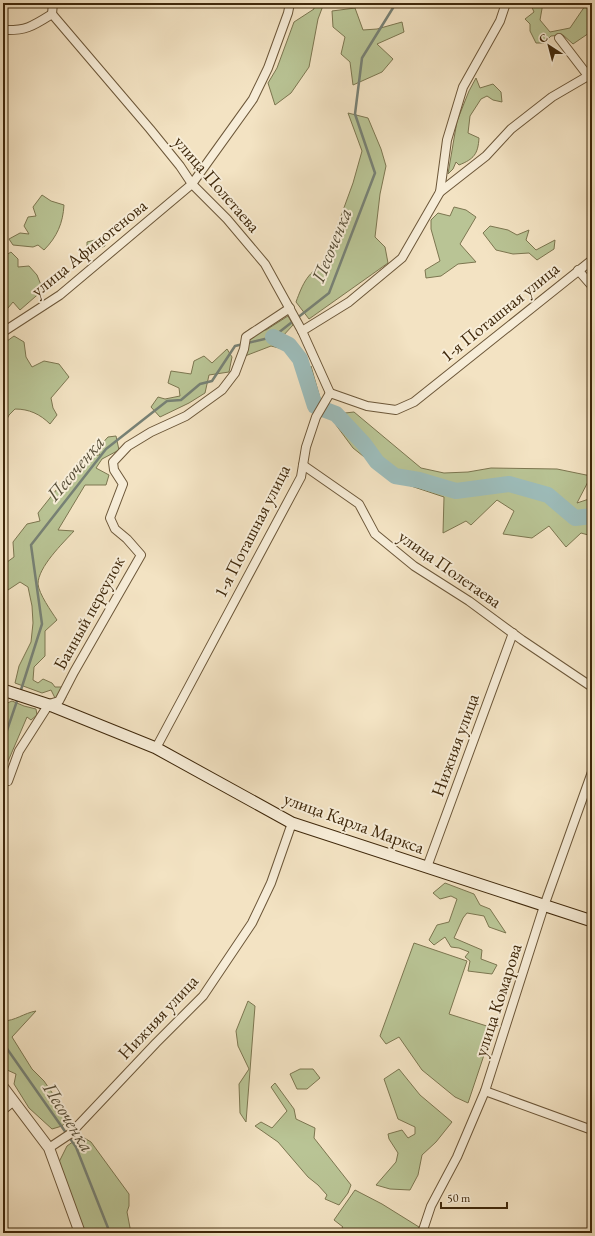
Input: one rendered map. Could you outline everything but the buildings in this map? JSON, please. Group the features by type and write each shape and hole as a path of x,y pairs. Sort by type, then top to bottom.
{"main road":[{"name":"улица Карла Маркса","path":"3,690 49,704 156,748 292,822 592,921"}],"street":[{"path":"3,30 18,30 33,26 52,14 53,3"},
{"name":"улица Афиногенова","path":"3,332 60,295 192,184 252,99 268,68 288,13 290,3"},
{"path":"440,192 447,140 463,87 500,21 506,3"},
{"name":"улица Полетаева","path":"52,14 150,129 180,166 192,184 227,219 265,264 302,331 330,393"},
{"path":"302,331 349,302 402,258 440,192 486,156 511,129 546,102 590,79 559,38"},
{"name":"1-я Поташная улица","path":"156,748 301,477 306,447 316,417 330,393 367,406 396,410 414,402 592,260"},
{"path":"578,270 592,286"},
{"name":"Банный переулок","path":"8,781 19,751 49,704 59,701 141,555 127,539 115,529 110,518 123,484 114,470 113,462 128,446 151,432 186,416 222,390 234,373 244,349 246,337 290,308"},
{"name":"улица Полетаева","path":"303,465 359,504 375,534 414,566 469,601 592,687"},
{"name":"Нижняя улица","path":"427,867 513,633"},
{"name":"улица Комарова","path":"422,1233 431,1206 457,1157 485,1090 544,906 592,772"},
{"name":"Нижняя улица","path":"49,1148 70,1134 156,1043 203,996 252,923 271,882 292,822"},
{"path":"3,1087 49,1148 80,1233"},
{"path":"485,1090 592,1130"},
{"path":"3,1110 14,1101"}],"green space":[{"path":"313,3 324,3 318,19 309,67 291,93 275,105 268,83 277,68 294,22 314,9"},
{"path":"530,3 543,3 540,20 550,32 570,28 587,3 592,3 592,31 573,44 563,35 551,36 544,43 536,43 530,31 530,24 525,19 534,12"},
{"path":"355,8 363,30 377,29 402,22 404,32 377,44 393,59 382,72 353,85 350,62 341,54 345,37 333,27 332,11"},
{"path":"476,78 480,88 493,84 501,92 502,102 493,100 487,96 481,99 470,116 468,133 479,138 478,148 472,158 459,165 456,162 453,169 448,174 457,121"},
{"path":"348,113 368,118 381,149 386,166 380,194 375,237 385,247 388,263 309,319 296,302 307,278 320,266 327,263 334,235 353,183 362,151"},
{"path":"42,195 51,201 64,205 61,224 56,235 44,250 38,245 33,247 13,245 9,239 20,233 29,234 24,226 28,217 36,216 33,207"},
{"path":"454,207 466,210 476,217 460,244 476,262 458,264 441,276 426,278 425,270 440,261 431,229 431,220 438,213 450,216"},
{"path":"490,226 508,230 517,235 529,230 526,240 536,250 555,240 554,249 537,260 529,253 513,254 496,250 483,233"},
{"path":"103,238 105,246 95,250 87,248 87,242"},
{"path":"11,252 18,259 18,267 29,266 37,275 43,290 20,310 13,302 3,314 3,257"},
{"path":"288,316 293,325 282,337 291,340 305,362 298,367 287,350 271,346 245,356 242,335 251,328 266,330"},
{"path":"14,336 24,342 26,357 32,367 44,361 59,364 69,377 51,398 53,408 57,415 50,424 42,417 34,413 20,409 15,409 6,421 3,421 3,344"},
{"path":"227,349 232,357 229,372 209,375 205,393 189,403 160,417 151,407 158,397 165,399 180,396 179,388 168,383 171,371 191,374 194,361 204,356 212,363"},
{"path":"311,366 320,398 315,410 310,411 302,379"},
{"path":"354,412 421,468 444,473 468,472 491,468 557,469 591,476 577,503 592,498 592,536 581,533 566,547 549,526 532,538 503,534 514,511 497,500 471,525 466,521 443,533 444,497 393,480 353,448 336,425 345,413"},
{"path":"116,436 119,450 102,459 96,468 109,475 106,485 85,485 58,530 74,531 46,563 39,577 38,584 41,593 57,620 45,631 45,656 34,667 33,680 38,683 43,679 52,683 55,687 62,687 66,697 64,701 55,698 51,690 42,693 15,683 19,666 31,642 33,623 32,606 28,587 20,582 5,592 3,591 3,565 14,557 13,542 27,524 40,521 38,513 84,455 100,455 96,450 108,437"},
{"path":"12,701 36,709 37,715 31,720 27,717 3,773 3,705"},
{"path":"445,883 474,894 480,905 490,909 506,933 489,927 484,916 467,913 463,918 454,938 482,950 481,959 497,965 492,974 468,971 470,961 465,957 469,952 451,947 445,937 434,945 429,940 437,925 449,922 457,899 451,896 440,899 433,893"},
{"path":"414,943 467,961 449,1014 493,1028 468,1103 455,1097 422,1070 399,1037 386,1044 380,1036"},
{"path":"248,1001 255,1006 246,1122 240,1113 239,1084 249,1069 238,1046 236,1031"},
{"path":"36,1011 12,1037 32,1069 44,1081 53,1094 60,1113 68,1119 62,1126 52,1129 29,1108 14,1084 16,1074 5,1069 3,1066 3,1021 12,1020 27,1013"},
{"path":"300,1069 313,1069 320,1078 307,1089 297,1089 290,1074"},
{"path":"399,1069 420,1095 452,1122 436,1142 422,1155 418,1175 410,1190 390,1189 376,1185 396,1162 398,1153 389,1139 388,1134 402,1130 408,1138 415,1134 415,1127 398,1119 384,1079"},
{"path":"275,1083 294,1109 296,1119 315,1128 314,1138 351,1185 348,1193 339,1205 325,1199 327,1195 308,1177 278,1142 255,1126 261,1122 272,1128 287,1111 271,1087"},
{"path":"81,1136 91,1142 129,1194 129,1206 127,1212 131,1233 85,1233 59,1162 67,1146"},
{"path":"355,1190 382,1204 419,1227 416,1233 336,1233 343,1227 334,1220"}],"waterway":[{"name":"Песоченка","path":"20,693 42,624 31,545 106,449 167,401 181,400 200,384 212,381 235,346 273,337 329,293 375,173 355,114 362,58 396,3"},
{"path":"273,337 289,345 300,359 315,406 336,414 364,444 377,462 395,476 419,480 456,491 509,484 548,495 575,518 592,516"},
{"name":"Песоченка","path":"3,742 18,698"},
{"name":"Песоченка","path":"3,1043 76,1147 110,1233"}]}
